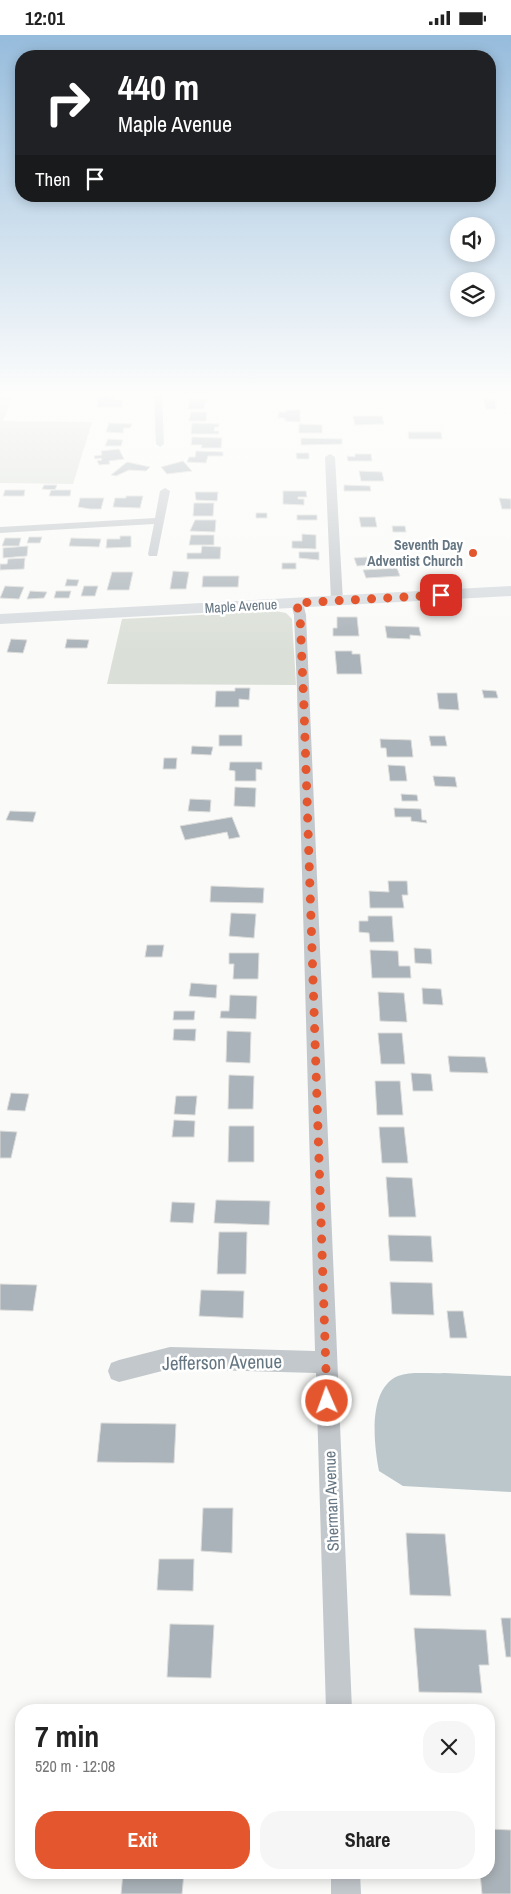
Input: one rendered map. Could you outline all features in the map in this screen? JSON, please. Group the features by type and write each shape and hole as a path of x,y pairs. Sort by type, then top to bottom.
{"main road":[{"name":"Maple Avenue","path":"0,619 511,591"}],"street":[{"path":"331,481 337,601"},
{"path":"153,555 165,491"},
{"path":"0,530 160,521"},
{"name":"Sherman Avenue","path":"296,603 300,615 304,708 339,1704"},
{"name":"Jefferson Avenue","path":"120,1371 170,1359 326,1362"},
{"path":"346,1879 346,1894"}],"shaded area":[{"path":"0,481 74,481 73,484 0,483"},
{"path":"275,611 286,613 292,619 296,685 107,684 122,619"},
{"path":"444,1373 511,1376 511,1492 403,1486 379,1471 375,1419 381,1393 388,1383 403,1374"}],"building":[{"path":"44,485 57,485 55,490 42,489"},
{"path":"344,485 370,486 371,491 344,491"},
{"path":"5,490 25,490 24,496 3,496"},
{"path":"51,490 71,490 70,496 49,496"},
{"path":"283,491 306,491 307,497 298,497 298,499 304,499 304,505 283,504"},
{"path":"195,492 218,492 217,501 196,500"},
{"path":"126,496 143,496 140,508 113,507 115,498 126,498"},
{"path":"80,498 104,498 101,509 90,509 78,507"},
{"path":"499,498 511,499 511,509 502,509"},
{"path":"194,503 214,503 213,516 193,516"},
{"path":"256,513 267,513 267,518 256,518"},
{"path":"297,515 317,515 317,520 297,520"},
{"path":"359,517 375,517 377,527 361,527"},
{"path":"195,520 216,520 215,532 190,531"},
{"path":"392,526 405,526 406,532 393,532"},
{"path":"302,534 316,535 316,549 292,548 292,541 302,541"},
{"path":"191,535 214,535 214,545 189,545"},
{"path":"120,536 131,536 131,547 106,548 107,539 120,539"},
{"path":"29,537 42,537 40,543 27,543"},
{"path":"5,538 21,538 19,546 2,546"},
{"path":"71,538 101,539 99,547 69,546"},
{"path":"28,546 27,556 3,558 3,548"},
{"path":"202,546 221,547 220,559 187,559 187,553 201,553"},
{"path":"299,552 319,552 319,560 299,558"},
{"path":"367,557 371,565 357,566 354,558"},
{"path":"25,558 24,569 0,570 0,564 7,564 8,559"},
{"path":"282,563 296,563 296,569 282,569"},
{"path":"397,568 400,576 366,578 363,570"},
{"path":"173,571 189,572 186,589 170,589"},
{"path":"112,572 133,572 129,590 107,590"},
{"path":"203,576 239,576 238,587 202,587"},
{"path":"67,579 79,580 77,586 65,586"},
{"path":"5,586 24,587 19,599 0,598"},
{"path":"84,586 98,586 95,596 81,596"},
{"path":"30,591 47,592 44,598 27,599"},
{"path":"56,591 71,591 69,598 54,598"},
{"path":"337,617 357,617 359,636 333,636 333,628 337,628"},
{"path":"385,626 419,627 421,636 410,635 410,639 387,638"},
{"path":"11,639 27,640 23,653 7,652"},
{"path":"67,639 89,640 87,648 65,648"},
{"path":"335,651 352,651 352,654 360,654 362,674 337,674"},
{"path":"235,688 250,688 249,700 239,699 239,707 215,707 216,691 235,691"},
{"path":"482,690 496,691 498,698 484,698"},
{"path":"437,693 457,693 459,710 439,709"},
{"path":"219,735 242,735 242,746 219,746"},
{"path":"429,736 445,736 447,746 431,746"},
{"path":"380,739 411,740 413,757 387,757 386,748 381,748"},
{"path":"192,746 213,747 211,755 191,754"},
{"path":"164,758 177,758 176,769 163,769"},
{"path":"230,762 262,762 262,770 256,769 256,781 235,781 235,771 229,770"},
{"path":"388,765 405,766 407,781 390,781"},
{"path":"433,776 455,777 457,787 435,786"},
{"path":"235,787 256,788 255,807 234,806"},
{"path":"401,794 417,795 418,801 402,801"},
{"path":"190,799 211,800 210,812 188,811"},
{"path":"394,808 421,809 422,820 426,820 427,823 411,821 411,817 395,817"},
{"path":"10,811 36,812 33,822 6,820"},
{"path":"232,817 240,837 229,839 227,832 185,840 180,826"},
{"path":"388,881 407,881 408,895 402,895 404,908 370,908 369,891 389,892"},
{"path":"211,886 264,888 263,903 210,902"},
{"path":"231,913 256,914 254,938 229,936"},
{"path":"368,916 392,916 394,942 370,942 369,933 359,932 359,921 368,921"},
{"path":"147,945 164,945 162,957 145,957"},
{"path":"414,948 431,949 432,964 415,963"},
{"path":"370,950 398,951 399,966 410,966 411,978 372,978"},
{"path":"229,953 259,953 258,979 233,979 234,964 229,964"},
{"path":"191,983 217,985 216,998 189,996"},
{"path":"422,988 441,989 443,1005 423,1004"},
{"path":"378,992 404,993 407,1022 380,1021"},
{"path":"230,995 257,996 256,1019 220,1018 221,1011 229,1011"},
{"path":"174,1011 195,1011 194,1020 173,1020"},
{"path":"174,1029 196,1029 195,1041 173,1040"},
{"path":"227,1031 251,1032 250,1063 226,1062"},
{"path":"378,1033 402,1033 405,1064 381,1064"},
{"path":"448,1056 485,1057 488,1073 450,1072"},
{"path":"411,1073 431,1074 433,1091 413,1091"},
{"path":"229,1075 254,1076 253,1109 228,1109"},
{"path":"375,1081 400,1081 403,1115 377,1115"},
{"path":"11,1093 29,1094 25,1111 7,1110"},
{"path":"176,1096 197,1096 195,1115 174,1114"},
{"path":"174,1120 195,1121 194,1137 172,1137"},
{"path":"229,1126 254,1126 254,1162 228,1162"},
{"path":"379,1127 404,1127 408,1163 382,1163"},
{"path":"0,1131 17,1132 11,1158 0,1158"},
{"path":"386,1177 412,1178 416,1217 389,1217"},
{"path":"216,1200 270,1201 269,1225 214,1223"},
{"path":"172,1202 195,1203 193,1223 170,1222"},
{"path":"219,1232 247,1232 246,1274 217,1274"},
{"path":"388,1235 431,1236 433,1262 390,1261"},
{"path":"390,1282 432,1283 434,1315 392,1314"},
{"path":"0,1284 37,1285 33,1311 0,1310"},
{"path":"201,1290 244,1291 243,1318 199,1316"},
{"path":"447,1311 463,1311 467,1338 450,1338"},
{"path":"101,1423 176,1424 174,1463 97,1462"},
{"path":"203,1508 233,1508 232,1553 201,1551"},
{"path":"406,1533 445,1534 451,1596 410,1595"},
{"path":"159,1559 194,1559 193,1591 157,1590"},
{"path":"501,1618 511,1618 511,1657 506,1657"},
{"path":"170,1624 214,1625 211,1678 167,1677"},
{"path":"414,1628 486,1630 489,1665 479,1665 482,1693 419,1692"},
{"path":"495,1829 511,1830 511,1894 482,1894 481,1879 495,1879"},
{"path":"122,1879 183,1879 182,1894 121,1894"}],"place":[{"name":"Seventh Day Adventist Church","path":"473,553"}],"route":[{"path":"327,1401 310,860 300,615 296,603 441,595"}]}
